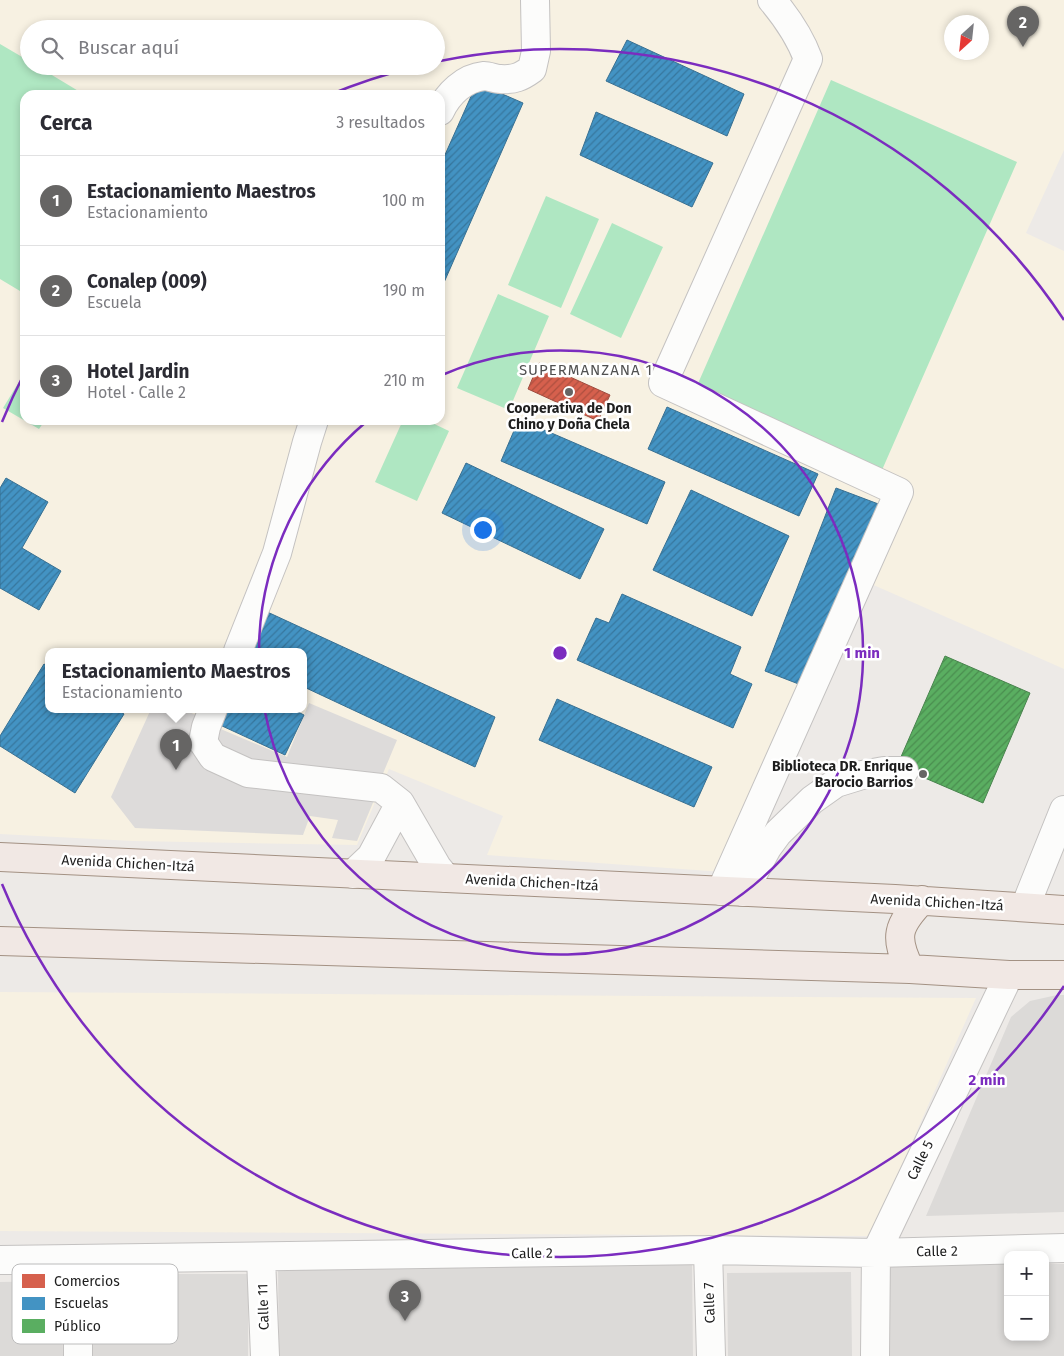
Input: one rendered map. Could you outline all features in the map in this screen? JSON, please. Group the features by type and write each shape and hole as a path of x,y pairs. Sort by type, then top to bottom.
{"main road":[{"name":"Avenida Chichen-Itzá","path":"0,857 922,900 1064,910"},
{"path":"910,969 902,952 900,931 908,914 922,900"},
{"path":"0,941 1064,975"}],"street":[{"path":"445,101 457,88 470,81 484,76 501,79 520,78 532,69 536,52 535,0"},
{"path":"732,891 899,492 663,383 808,59 793,28 772,0"},
{"path":"239,648 278,553 312,425"},
{"path":"211,713 203,742 213,757 248,773 381,788 400,803 437,867 446,878"},
{"path":"732,891 778,833 812,800 836,783 884,771 904,771"},
{"path":"353,874 371,857 400,803"},
{"path":"1026,907 1064,810"},
{"name":"Calle 5","path":"875,1356 876,1253 1009,974"},
{"name":"Calle 2","path":"0,1260 261,1258 708,1250 876,1253 1064,1248"},
{"name":"Calle 7","path":"708,1250 712,1356"},
{"name":"Calle 11","path":"261,1258 265,1356"},
{"path":"78,1259 78,1264"}],"shaded area":[{"path":"0,0 1064,0 1064,150 1026,233 1064,251 1064,669 869,583 737,873 487,855 503,816 389,769 357,845 133,841 0,834"},
{"path":"309,703 397,740 379,783 267,773 210,742 216,727 287,757 305,713 307,713"},
{"path":"149,713 191,713 204,719 204,753 377,793 357,841 332,838 338,820 310,816 303,835 135,828 111,797"},
{"path":"0,992 976,998 870,1236 0,1231"},
{"path":"1064,995 1064,1212 926,1216 1011,1017 1030,1001"},
{"path":"692,1262 693,1356 279,1356 278,1268"},
{"path":"889,1264 1004,1264 1004,1341 1049,1341 1049,1264 1064,1264 1064,1356 888,1356"},
{"path":"851,1272 852,1356 728,1356 727,1273"},
{"path":"178,1274 248,1274 248,1356 93,1356 93,1344 178,1344"},
{"path":"0,1282 12,1282 12,1344 63,1344 63,1356 0,1356"}],"green space":[{"path":"0,44 20,56 20,75 52,75 77,90 20,90 20,291 0,279"},
{"path":"831,80 1017,162 882,470 696,388"},
{"path":"546,196 599,219 561,308 508,285"},
{"path":"612,223 663,247 621,338 570,314"},
{"path":"498,294 549,316 509,410 457,388"},
{"path":"20,380 20,418 3,408"},
{"path":"32,425 42,425 39,429"},
{"path":"401,425 436,425 449,431 417,501 375,482"}],"building: Comercios":[{"name":"Cooperativa de Don Chino y Doña Chela","path":"539,363 610,395 598,421 528,389"}],"building: Escuelas":[{"path":"627,40 744,94 727,136 606,81"},
{"path":"477,83 523,103 445,280 445,155"},
{"path":"596,112 713,163 692,207 580,155"},
{"path":"667,407 818,474 799,516 648,449"},
{"path":"519,419 665,482 647,524 501,461"},
{"path":"466,463 604,529 580,579 442,513"},
{"path":"6,478 48,502 22,548 61,571 39,610 0,588 0,488"},
{"path":"836,488 881,505 809,688 765,671"},
{"path":"691,490 789,536 752,616 653,570"},
{"path":"622,594 741,647 730,674 752,684 733,728 577,660 596,618 609,623"},
{"path":"263,610 495,717 475,767 307,688 307,648 248,648"},
{"path":"44,664 45,713 124,714 75,793 0,746 0,736"},
{"path":"557,699 712,767 694,807 539,740"},
{"path":"225,713 300,713 304,715 285,755 220,725"}],"building: Público":[{"path":"945,656 1030,693 983,803 897,766"}],"place":[{"name":"Conalep (009)","path":"1023,47"},
{"name":"Cooperativa de Don Chino y Doña Chela","path":"569,392"},
{"name":"Estacionamiento Maestros","path":"176,770"},
{"name":"Biblioteca DR. Enrique Barocio Barrios","path":"923,774"},
{"name":"Hotel Jardin","path":"405,1321"}],"district":[{"name":"SUPERMANZANA 1","path":"586,370"}]}
